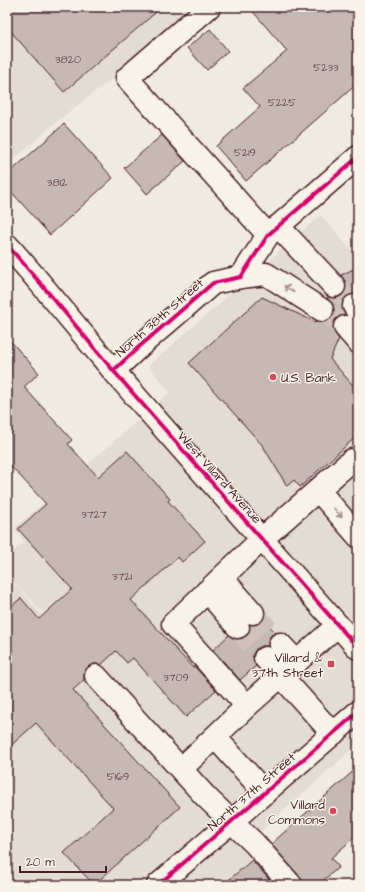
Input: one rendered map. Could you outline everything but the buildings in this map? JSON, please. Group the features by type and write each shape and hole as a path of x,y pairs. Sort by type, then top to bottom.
{"street":[{"path":"209,7 127,78 273,230 334,286"},
{"path":"241,277 273,230 358,157"},
{"name":"West Villard Avenue","path":"7,245 39,281 113,371 358,648"},
{"name":"North 38th Street","path":"113,371 213,282 266,274 322,310"},
{"path":"247,706 173,624 262,539 352,460 358,459"},
{"path":"318,490 358,536"},
{"path":"215,584 246,620"},
{"path":"181,768 247,706 338,625"},
{"path":"273,651 289,669 333,734"},
{"path":"96,676 231,822 255,844 291,885"},
{"name":"North 37th Street","path":"158,885 358,712"},
{"path":"215,737 265,792"}],"shaded area":[{"path":"7,7 197,7 117,75 65,115 7,165"},
{"path":"321,215 358,258 358,744 258,834 7,575 7,556 24,542 15,528 170,392 148,366"},
{"path":"7,575 282,885 7,885"}],"tunnel":[{"path":"334,286 354,306"},
{"path":"322,310 345,327"},
{"path":"253,613 280,644"},
{"path":"238,627 265,658"}],"cycle path":[{"path":"113,371 213,283 241,277 268,235 358,157"},
{"path":"7,245 178,445 358,648"},
{"path":"158,885 358,712"}],"place":[{"name":"U.S. Bank","path":"273,377"},
{"name":"Villard & 37th Street","path":"331,664"},
{"name":"Villard Commons","path":"333,811"}]}
